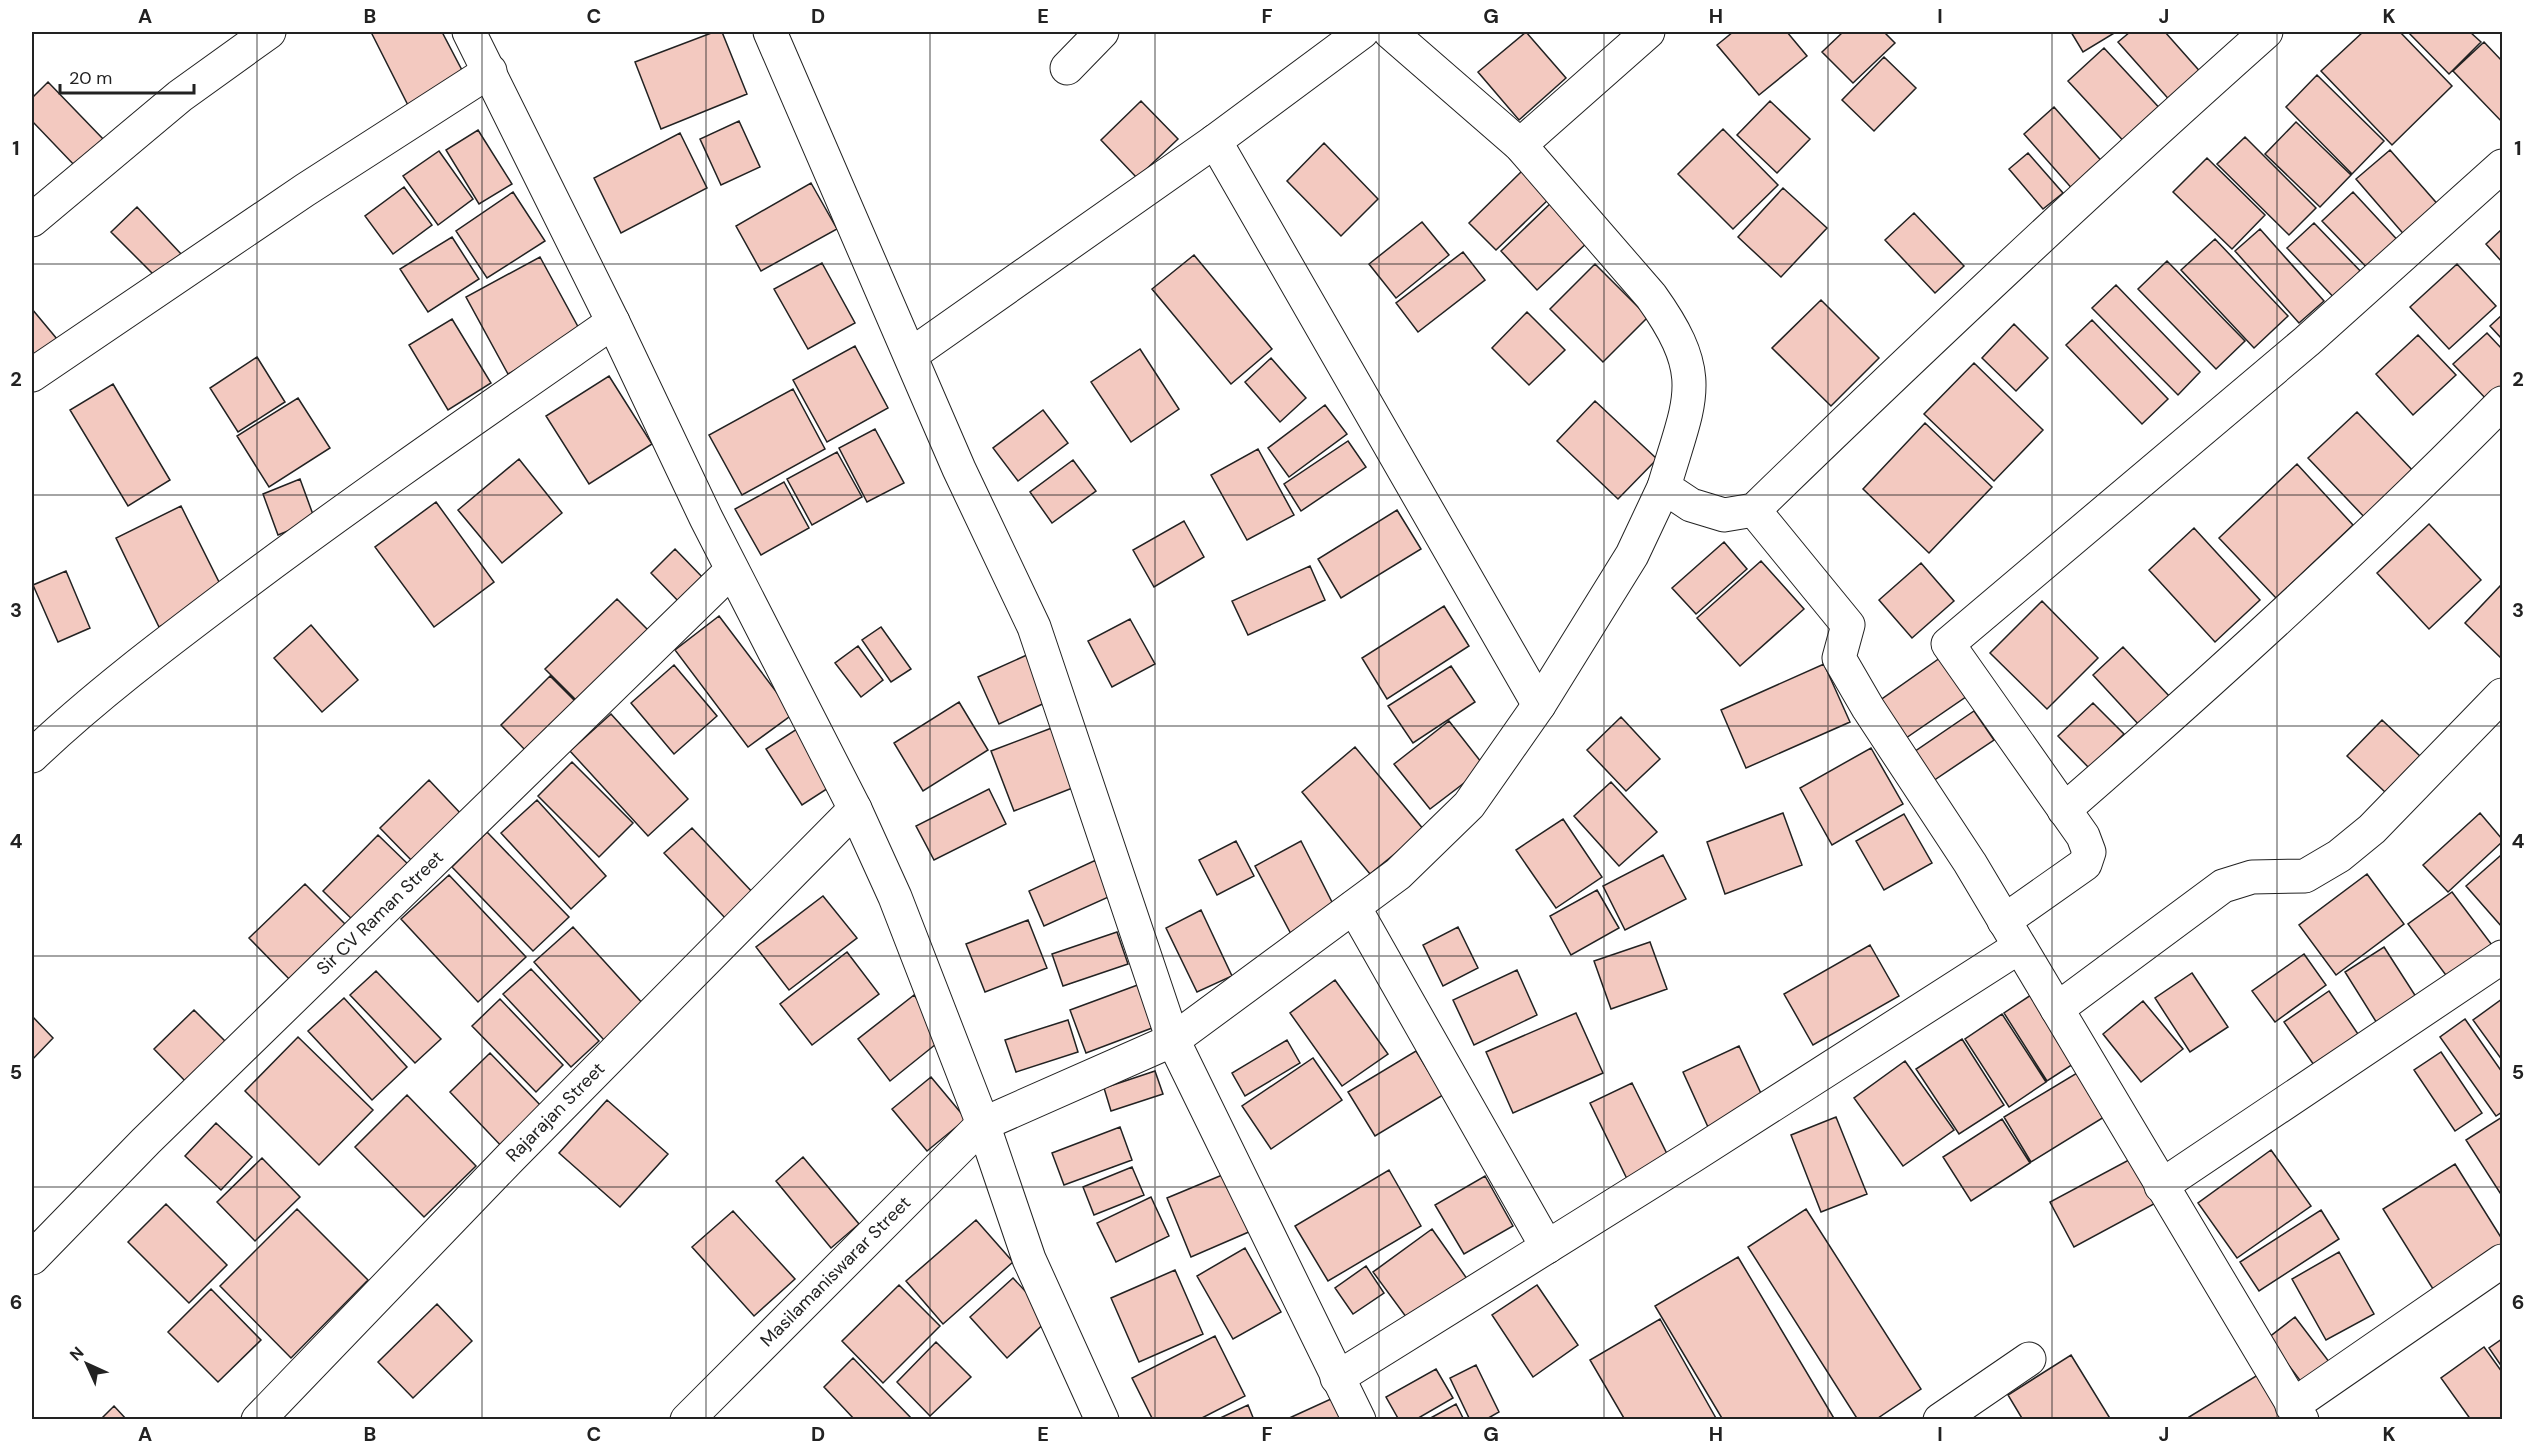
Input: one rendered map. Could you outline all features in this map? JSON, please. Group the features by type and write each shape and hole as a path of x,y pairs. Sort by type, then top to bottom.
{"street":[{"path":"32,220 180,96 269,32"},
{"path":"469,32 613,322 732,570 855,809 895,897 983,1124 1029,1259 1102,1419"},
{"path":"770,32 912,354 959,469 1034,627 1173,1040 1359,1419"},
{"path":"1067,68 1102,32"},
{"path":"912,354 1215,141 1362,32"},
{"path":"983,1124 1173,1040 1398,874 1469,805 1539,705 1632,555 1664,487 1691,394 1690,372 1683,348 1651,296 1520,146 1390,32"},
{"path":"1520,146 1648,32"},
{"path":"1664,487 1691,504 1724,515 1754,510 1909,359 2122,160 2266,32"},
{"path":"32,375 305,190 490,71"},
{"path":"1215,141 1539,705"},
{"path":"1337,1378 1547,1247 2012,934 2085,864 2089,858 2083,836 1948,644 2298,349 2502,166"},
{"path":"32,756 117,680 278,559 420,456 613,322"},
{"path":"2064,810 2200,692 2308,593 2402,504 2502,403"},
{"path":"1754,510 1848,625 1839,658 2012,934 2297,1413 2502,1261"},
{"name":"Sir CV Raman Street","path":"32,1258 162,1124 732,570"},
{"path":"2057,1009 2223,886 2252,877 2305,876 2339,856 2372,829 2502,695"},
{"name":"Rajarajan Street","path":"258,1419 510,1158 855,809"},
{"path":"1354,907 1547,1247"},
{"path":"2161,1186 2502,957"},
{"name":"Masilamaniswarar Street","path":"687,1419 983,1124"},
{"path":"1940,1419 2029,1359"}],"building":[{"path":"371,32 442,32 475,95 418,125"},
{"path":"714,32 722,32 747,94 661,129 635,62"},
{"path":"1526,32 1566,78 1519,120 1478,72"},
{"path":"1733,32 1787,32 1807,56 1759,95 1717,45"},
{"path":"1843,32 1884,32 1895,43 1853,83 1822,52"},
{"path":"2071,32 2116,32 2083,52"},
{"path":"2130,32 2165,32 2204,76 2173,104 2118,42"},
{"path":"2363,32 2400,32 2452,86 2392,145 2321,71"},
{"path":"2408,32 2470,32 2481,42 2449,74"},
{"path":"2484,42 2502,61 2502,122 2453,71"},
{"path":"2104,48 2165,114 2129,147 2068,81"},
{"path":"1884,57 1916,88 1874,131 1842,100"},
{"path":"2317,75 2384,141 2352,174 2286,107"},
{"path":"48,82 105,141 77,168 32,121 32,98"},
{"path":"1141,101 1178,139 1137,178 1101,140"},
{"path":"1770,101 1810,139 1777,173 1737,135"},
{"path":"2054,107 2105,165 2075,192 2024,134"},
{"path":"739,121 760,167 721,185 700,139"},
{"path":"2296,122 2351,175 2320,207 2265,154"},
{"path":"1723,129 1778,185 1733,229 1678,174"},
{"path":"478,130 512,184 479,204 446,150"},
{"path":"680,133 707,188 621,233 594,178"},
{"path":"2245,137 2316,208 2289,235 2217,164"},
{"path":"1324,143 1378,199 1341,236 1287,181"},
{"path":"2390,150 2441,208 2407,238 2356,179"},
{"path":"439,151 473,199 438,225 403,176"},
{"path":"2028,153 2063,193 2043,209 2009,169"},
{"path":"2207,158 2265,215 2232,249 2173,192"},
{"path":"1523,170 1550,198 1496,250 1469,223"},
{"path":"811,183 837,229 761,271 736,226"},
{"path":"404,187 432,225 393,254 365,216"},
{"path":"1783,188 1827,228 1781,277 1738,237"},
{"path":"513,192 545,241 487,278 456,231"},
{"path":"2353,192 2403,246 2374,275 2322,221"},
{"path":"1553,201 1590,240 1537,290 1501,251"},
{"path":"137,207 182,255 157,278 111,232"},
{"path":"1914,213 1964,266 1935,293 1885,240"},
{"path":"1422,222 1449,255 1396,298 1369,264"},
{"path":"2314,223 2367,278 2340,304 2287,248"},
{"path":"2260,229 2324,301 2299,323 2235,251"},
{"path":"2502,229 2502,262 2486,244"},
{"path":"452,237 479,279 428,312 400,269"},
{"path":"2215,239 2288,316 2254,348 2181,270"},
{"path":"1463,252 1485,280 1418,332 1396,303"},
{"path":"1194,255 1272,349 1231,384 1152,289"},
{"path":"540,257 582,334 508,374 466,297"},
{"path":"2167,261 2245,341 2216,369 2138,289"},
{"path":"822,263 855,323 808,349 774,289"},
{"path":"1595,264 1648,317 1603,362 1550,309"},
{"path":"2457,264 2496,306 2449,349 2410,307"},
{"path":"2116,285 2200,372 2178,395 2092,308"},
{"path":"1821,300 1879,358 1831,406 1772,348"},
{"path":"32,309 57,339 32,360"},
{"path":"1527,312 1565,350 1529,385 1492,348"},
{"path":"2502,315 2502,339 2490,326"},
{"path":"452,319 491,383 448,410 409,345"},
{"path":"2092,320 2168,399 2142,424 2066,345"},
{"path":"2014,324 2048,358 2016,391 1982,358"},
{"path":"2487,333 2502,349 2502,387 2488,401 2453,364"},
{"path":"2418,335 2456,375 2413,415 2376,374"},
{"path":"855,346 888,408 827,442 793,380"},
{"path":"1140,349 1179,409 1131,442 1091,382"},
{"path":"257,357 285,402 238,432 210,388"},
{"path":"1271,358 1306,398 1280,422 1245,382"},
{"path":"1974,363 2043,430 1994,481 1924,414"},
{"path":"609,376 652,444 589,484 546,416"},
{"path":"113,384 170,480 128,506 70,410"},
{"path":"793,389 825,449 742,495 709,435"},
{"path":"298,398 330,448 269,487 237,436"},
{"path":"1595,401 1657,459 1618,499 1557,441"},
{"path":"1325,405 1347,434 1289,477 1268,448"},
{"path":"1043,410 1068,443 1018,481 993,448"},
{"path":"2357,412 2417,475 2369,522 2308,458"},
{"path":"1925,423 1992,487 1929,553 1863,489"},
{"path":"875,429 904,483 867,502 839,448"},
{"path":"1348,441 1366,467 1301,511 1284,484"},
{"path":"1258,449 1294,515 1247,540 1211,475"},
{"path":"837,452 862,497 812,525 787,479"},
{"path":"519,459 562,513 502,563 458,510"},
{"path":"1073,460 1096,491 1052,523 1030,492"},
{"path":"2297,464 2353,525 2276,598 2219,538"},
{"path":"300,479 315,520 278,535 263,494"},
{"path":"784,482 809,528 761,555 735,509"},
{"path":"436,502 494,582 434,627 375,547"},
{"path":"181,506 225,594 159,627 116,538"},
{"path":"1397,510 1421,549 1341,598 1318,559"},
{"path":"1184,521 1204,557 1154,587 1133,550"},
{"path":"2429,524 2481,580 2429,629 2377,573"},
{"path":"2194,528 2260,600 2215,642 2149,570"},
{"path":"1724,542 1747,569 1696,614 1672,588"},
{"path":"675,549 707,582 683,606 651,573"},
{"path":"1761,561 1804,609 1740,666 1697,618"},
{"path":"1921,563 1954,601 1912,638 1879,600"},
{"path":"1310,566 1325,600 1248,635 1232,601"},
{"path":"66,571 90,628 58,642 33,585"},
{"path":"2502,584 2502,659 2465,623"},
{"path":"617,599 651,633 579,703 545,669"},
{"path":"2042,601 2098,658 2047,709 1990,653"},
{"path":"1444,606 1469,646 1387,699 1362,658"},
{"path":"719,616 793,714 748,747 675,650"},
{"path":"1130,619 1155,664 1112,687 1088,641"},
{"path":"311,625 358,680 322,712 274,658"},
{"path":"881,627 911,669 891,682 862,640"},
{"path":"858,646 883,680 861,697 835,663"},
{"path":"2123,647 2171,698 2140,726 2093,675"},
{"path":"1947,653 1973,692 1906,738 1879,701"},
{"path":"1029,654 1049,701 999,724 978,677"},
{"path":"1824,664 1850,722 1746,768 1721,710"},
{"path":"674,665 717,716 674,754 631,703"},
{"path":"1451,666 1475,702 1413,743 1388,706"},
{"path":"550,676 577,703 527,752 501,725"},
{"path":"959,702 988,750 923,791 894,743"},
{"path":"2093,703 2124,734 2089,768 2058,736"},
{"path":"1974,711 1994,740 1930,783 1911,754"},
{"path":"611,714 688,799 648,836 570,751"},
{"path":"1621,717 1660,759 1626,791 1587,750"},
{"path":"2382,720 2420,756 2385,792 2347,756"},
{"path":"1449,721 1485,767 1430,809 1394,764"},
{"path":"1057,726 1080,785 1014,811 991,751"},
{"path":"800,727 836,783 802,805 766,749"},
{"path":"1355,747 1424,830 1370,874 1302,792"},
{"path":"1871,748 1903,804 1832,845 1800,788"},
{"path":"572,762 633,823 599,857 538,796"},
{"path":"429,780 463,816 414,863 380,828"},
{"path":"1611,782 1657,832 1619,866 1574,816"},
{"path":"989,789 1006,824 934,860 916,826"},
{"path":"537,800 606,876 571,909 501,833"},
{"path":"1783,813 1802,865 1725,894 1707,842"},
{"path":"2480,813 2502,839 2502,842 2448,892 2423,865"},
{"path":"1904,814 1932,863 1884,890 1856,841"},
{"path":"1563,819 1602,877 1556,908 1516,850"},
{"path":"692,828 755,895 727,920 664,853"},
{"path":"487,832 569,917 533,951 452,867"},
{"path":"378,835 412,868 358,925 323,891"},
{"path":"1236,841 1254,876 1217,895 1199,860"},
{"path":"1301,841 1336,910 1291,934 1255,866"},
{"path":"1663,855 1686,899 1625,930 1603,886"},
{"path":"2500,856 2502,858 2502,927 2466,886"},
{"path":"1096,860 1113,895 1044,926 1029,891"},
{"path":"2367,874 2404,924 2336,975 2299,925"},
{"path":"449,875 526,957 478,1002 401,919"},
{"path":"305,884 350,929 294,984 249,938"},
{"path":"1597,890 1619,928 1571,955 1550,916"},
{"path":"2452,892 2495,949 2451,982 2408,924"},
{"path":"823,896 857,938 789,990 756,947"},
{"path":"1201,910 1232,976 1197,992 1166,928"},
{"path":"1028,920 1047,968 985,992 966,944"},
{"path":"573,927 644,1005 604,1040 534,962"},
{"path":"1458,927 1478,968 1443,986 1423,945"},
{"path":"1117,932 1128,964 1063,986 1052,954"},
{"path":"1650,942 1667,989 1611,1009 1594,961"},
{"path":"1870,945 1899,996 1813,1045 1784,994"},
{"path":"2384,947 2420,1003 2380,1028 2345,972"},
{"path":"847,952 879,994 812,1045 780,1004"},
{"path":"2304,954 2326,985 2275,1022 2252,991"},
{"path":"531,969 599,1041 571,1067 503,994"},
{"path":"1517,970 1537,1015 1474,1045 1453,1000"},
{"path":"376,971 441,1039 415,1063 350,995"},
{"path":"2192,973 2228,1027 2190,1052 2155,998"},
{"path":"1335,980 1388,1054 1342,1086 1290,1013"},
{"path":"1143,983 1160,1025 1086,1053 1070,1010"},
{"path":"2040,989 2084,1057 2047,1081 2004,1013"},
{"path":"2329,991 2360,1037 2316,1068 2284,1022"},
{"path":"914,995 946,1036 890,1081 858,1039"},
{"path":"344,998 407,1067 372,1100 308,1031"},
{"path":"500,999 563,1065 536,1092 472,1026"},
{"path":"2502,999 2502,1060 2473,1020"},
{"path":"2143,1001 2183,1049 2141,1082 2103,1034"},
{"path":"194,1010 230,1046 190,1086 154,1049"},
{"path":"1576,1013 1603,1073 1513,1113 1486,1052"},
{"path":"2002,1014 2046,1082 2009,1107 1965,1039"},
{"path":"32,1016 53,1038 32,1060"},
{"path":"2465,1019 2502,1072 2502,1112 2496,1116 2440,1037"},
{"path":"1068,1020 1078,1052 1016,1072 1005,1040"},
{"path":"298,1037 373,1110 319,1165 245,1091"},
{"path":"1962,1039 2004,1105 1959,1134 1916,1069"},
{"path":"1287,1040 1300,1063 1245,1096 1232,1073"},
{"path":"1739,1046 1764,1100 1708,1127 1683,1072"},
{"path":"1416,1051 1443,1095 1375,1136 1348,1092"},
{"path":"2441,1052 2482,1113 2455,1131 2414,1070"},
{"path":"490,1053 545,1110 505,1150 450,1092"},
{"path":"1313,1058 1342,1100 1271,1149 1242,1106"},
{"path":"1905,1061 1954,1130 1903,1166 1854,1098"},
{"path":"2082,1070 2109,1114 2031,1162 2004,1117"},
{"path":"1155,1071 1163,1094 1111,1111 1104,1088"},
{"path":"931,1077 966,1119 927,1151 892,1109"},
{"path":"1632,1083 1672,1164 1630,1185 1590,1103"},
{"path":"407,1095 476,1166 424,1217 355,1147"},
{"path":"607,1100 668,1154 620,1207 559,1153"},
{"path":"1836,1117 1867,1194 1821,1212 1791,1135"},
{"path":"2502,1117 2502,1196 2466,1140"},
{"path":"2002,1119 2030,1163 1971,1201 1943,1157"},
{"path":"216,1123 252,1157 221,1190 185,1156"},
{"path":"1120,1127 1132,1160 1064,1185 1052,1153"},
{"path":"2271,1150 2311,1206 2237,1258 2198,1203"},
{"path":"2140,1154 2165,1198 2074,1247 2050,1202"},
{"path":"803,1157 859,1224 831,1248 776,1181"},
{"path":"262,1158 300,1197 255,1241 217,1202"},
{"path":"2455,1164 2502,1239 2502,1245 2433,1289 2383,1209"},
{"path":"1132,1167 1144,1195 1094,1215 1083,1187"},
{"path":"1389,1170 1421,1226 1328,1281 1295,1226"},
{"path":"1227,1173 1251,1231 1191,1257 1167,1198"},
{"path":"1485,1176 1513,1226 1464,1254 1435,1205"},
{"path":"1151,1197 1169,1236 1116,1262 1097,1223"},
{"path":"166,1204 227,1265 189,1303 128,1242"},
{"path":"297,1209 368,1280 291,1358 220,1286"},
{"path":"1806,1209 1921,1389 1875,1420 1858,1420 1748,1247"},
{"path":"2321,1210 2339,1239 2259,1291 2240,1262"},
{"path":"733,1211 795,1279 754,1316 692,1247"},
{"path":"976,1220 1013,1262 943,1324 906,1281"},
{"path":"1432,1229 1470,1283 1412,1325 1373,1272"},
{"path":"1245,1248 1281,1312 1233,1339 1197,1276"},
{"path":"2339,1252 2374,1314 2326,1340 2292,1279"},
{"path":"1738,1257 1835,1420 1723,1420 1655,1306"},
{"path":"1366,1266 1384,1293 1353,1314 1335,1288"},
{"path":"1175,1270 1203,1334 1139,1362 1111,1298"},
{"path":"1013,1278 1050,1318 1007,1358 970,1317"},
{"path":"899,1285 940,1326 883,1383 842,1341"},
{"path":"1537,1285 1578,1345 1533,1377 1492,1315"},
{"path":"211,1289 261,1340 218,1382 168,1332"},
{"path":"437,1304 472,1341 413,1398 378,1362"},
{"path":"2295,1317 2333,1367 2305,1387 2268,1338"},
{"path":"1660,1319 1717,1420 1625,1420 1590,1360"},
{"path":"1215,1336 1245,1396 1198,1420 1153,1420 1132,1378"},
{"path":"2502,1339 2502,1367 2489,1348"},
{"path":"936,1342 971,1377 930,1416 897,1382"},
{"path":"2484,1347 2502,1372 2502,1420 2471,1420 2441,1378"},
{"path":"2071,1355 2111,1420 2023,1420 2008,1395"},
{"path":"853,1358 913,1420 855,1420 824,1387"},
{"path":"1476,1365 1499,1412 1485,1420 1470,1420 1450,1378"},
{"path":"1436,1369 1453,1398 1415,1420 1399,1420 1386,1397"},
{"path":"2261,1373 2289,1420 2191,1420 2189,1417"},
{"path":"1344,1393 1355,1420 1285,1420"},
{"path":"1456,1404 1464,1420 1427,1420"},
{"path":"1248,1405 1254,1420 1216,1420"},
{"path":"114,1406 127,1420 100,1420"}]}
